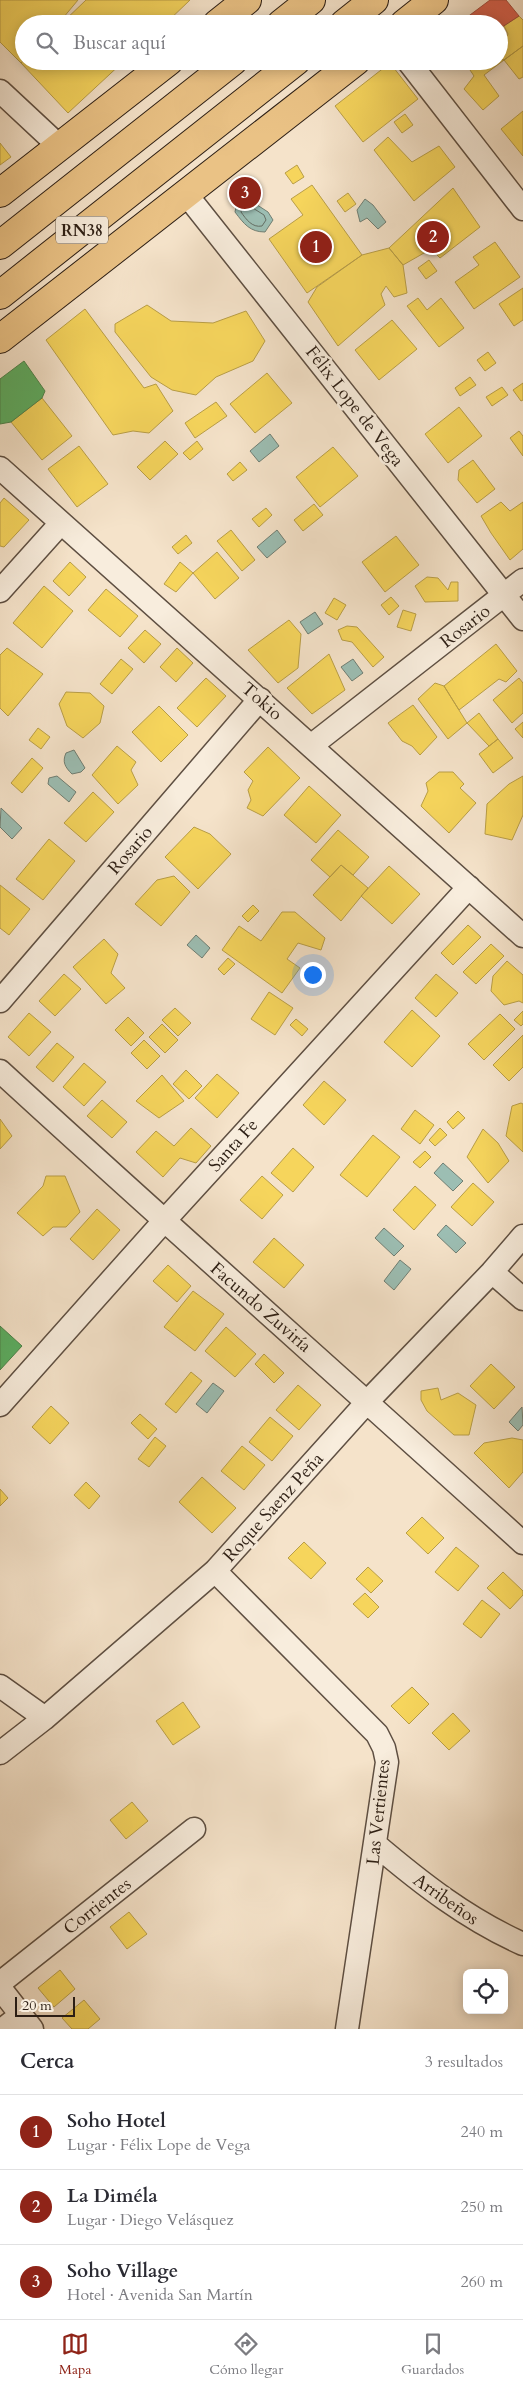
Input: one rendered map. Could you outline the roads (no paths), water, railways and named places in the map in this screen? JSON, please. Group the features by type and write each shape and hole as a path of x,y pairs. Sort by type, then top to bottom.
{"main road":[{"path":"228,15 247,0"},
{"path":"292,15 311,0"},
{"path":"415,15 434,0"},
{"path":"359,15 370,8"},
{"path":"0,193 157,70"},
{"name":"RN38","path":"0,245 222,70"},
{"name":"RN38","path":"0,295 285,70"},
{"path":"0,340 344,70"},
{"path":"59,146 90,173 104,182 121,186 135,184 154,173 186,194"},
{"path":"0,271 91,198 96,185 90,173"}],"street":[{"path":"415,70 523,209"},
{"path":"0,91 59,146"},
{"name":"Félix Lope de Vega","path":"186,194 523,619"},
{"name":"Tokio","path":"0,468 312,745 523,936"},
{"path":"0,591 61,523"},
{"name":"Rosario","path":"312,745 523,580"},
{"name":"Rosario","path":"0,1001 260,699"},
{"name":"Santa Fe","path":"0,1405 164,1221 469,887"},
{"name":"Facundo Zuviría","path":"0,1071 164,1221 368,1401 523,1543"},
{"name":"Roque Saenz Peña","path":"0,1754 45,1718 215,1571 368,1401 492,1272 523,1236"},
{"path":"492,1272 523,1299"},
{"name":"Las Vertientes","path":"215,1571 377,1734 384,1748 387,1762 347,2029"},
{"path":"0,1686 45,1718"},
{"name":"Corrientes","path":"0,1983 194,1829"},
{"name":"Arribeños","path":"375,1844 455,1908 489,1928 523,1944"},
{"path":"0,1988 26,2022 3,2029"}],"water":[{"path":"248,199 268,212 273,220 265,232 255,231 241,220 235,212 237,202"},
{"path":"365,199 373,205 386,222 378,229 367,218 360,222 357,210"},
{"path":"270,434 279,446 259,462 250,451"},
{"path":"277,530 286,542 267,558 257,547"},
{"path":"315,612 323,624 308,634 300,622"},
{"path":"353,659 363,673 352,681 341,667"},
{"path":"74,750 85,768 81,772 72,774 66,767 64,759 66,753"},
{"path":"57,776 76,792 69,802 48,784 49,778"},
{"path":"1,808 22,828 12,839 0,827"},
{"path":"196,935 210,948 202,958 187,945"},
{"path":"443,1163 463,1181 453,1191 434,1173"},
{"path":"446,1225 466,1243 456,1253 437,1235"},
{"path":"384,1228 404,1246 394,1256 375,1238"},
{"path":"400,1260 411,1269 394,1290 384,1281"},
{"path":"213,1383 224,1391 207,1413 196,1404"},
{"path":"522,1407 523,1425 518,1431 509,1422"}],"place":[{"name":"Soho Village","path":"245,193"},
{"name":"La Diméla","path":"433,237"},
{"name":"Soho Hotel","path":"316,247"}]}
